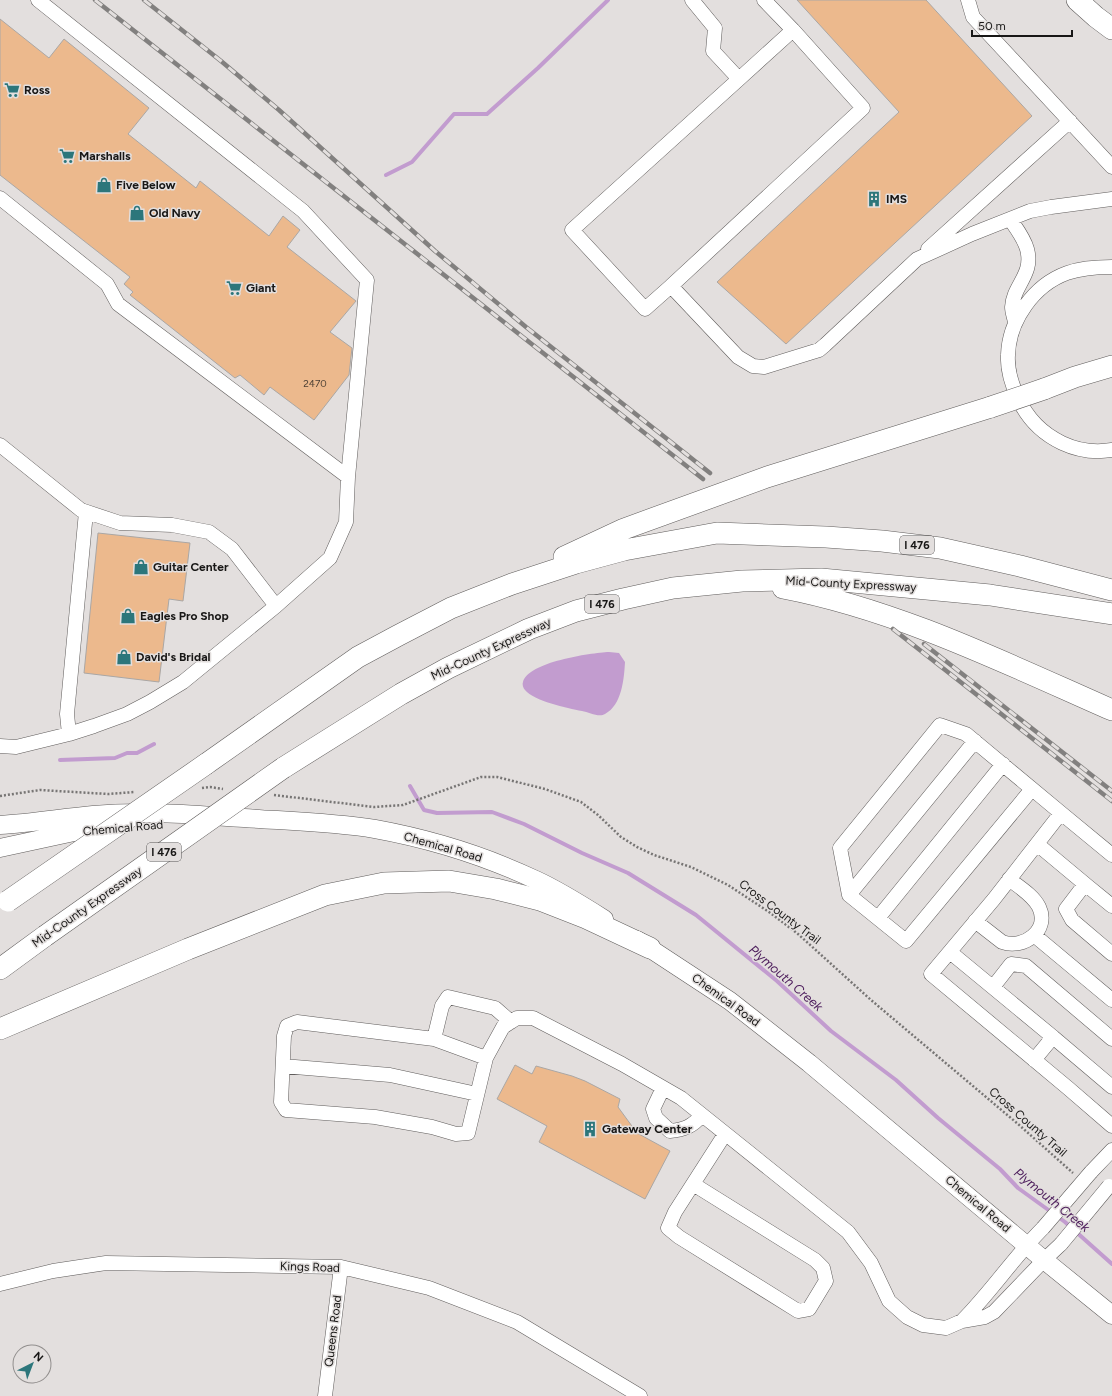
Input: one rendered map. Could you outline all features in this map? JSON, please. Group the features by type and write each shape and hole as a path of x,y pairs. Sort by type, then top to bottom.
{"highway":[{"path":"1077,0 1112,29"},
{"path":"512,584 579,549 638,524 766,477 991,407 1112,366"},
{"path":"1044,389 1091,379 1112,377"},
{"name":"I 476","path":"4,904 358,657 451,608 512,584 576,563 624,550 718,533 826,537 882,541 940,548 1020,566 1112,590"},
{"name":"Mid-County Expressway","path":"0,969 283,768 401,694 448,668 529,629 576,611 622,598 673,588 742,580 821,579 898,585 990,595 1112,614"},
{"path":"742,580 814,594 902,621 1001,661 1112,710"},
{"path":"0,1030 188,949 325,895 384,883 449,881 496,889 540,900 586,918 650,948"}],"main road":[{"name":"Chemical Road","path":"0,825 94,815 169,813 333,824 374,829 455,848 536,880 578,902 730,1001 809,1063 1112,1315"},
{"name":"Chemical Road","path":"0,848 74,832 139,825 272,820"}],"street":[{"path":"0,746 16,747 69,734 127,714 150,702 183,682 276,606 330,558 346,522 348,477 367,280 303,211 38,0"},
{"path":"764,0 793,30 863,108 646,309 572,230 793,30"},
{"path":"958,0 1112,167"},
{"path":"968,0 973,17"},
{"path":"693,1 715,28 713,51 739,79"},
{"path":"672,286 738,357 753,366 764,367 819,350 1070,121"},
{"path":"0,198 107,284 118,304 348,477"},
{"path":"917,259 972,234 1030,211 1112,199"},
{"path":"1010,219 1027,248 1028,261 1027,270 1014,298 1012,307 1015,322"},
{"path":"1112,267 1081,269 1057,277 1045,285 1026,305 1015,322 1009,345 1008,368 1013,387 1024,411 1033,423 1042,431 1067,445 1092,451 1104,452 1112,450"},
{"path":"0,445 81,510 120,523 172,525 209,532 232,549 276,606"},
{"path":"69,734 67,714 86,512"},
{"path":"1032,789 906,941 849,895 840,848 940,725 966,734 1112,855"},
{"path":"849,895 975,741"},
{"path":"878,918 1003,764"},
{"path":"1062,813 932,974 1112,1126"},
{"path":"1037,844 1112,906"},
{"path":"975,921 1002,942 1006,943 1021,944 1034,935 1041,922 1041,912 1039,907 1034,899 1009,879"},
{"path":"1085,884 1066,909 1072,920 1112,954"},
{"path":"1034,935 1112,1000"},
{"path":"950,952 1112,1086"},
{"path":"993,987 1011,964 1026,966 1112,1039"},
{"path":"434,1039 442,1006 448,997 495,1008 511,1022"},
{"path":"486,1058 434,1039 296,1022 287,1026 284,1036 282,1102 286,1110 375,1117 432,1127 456,1134 468,1133 486,1058 503,1027 517,1018 533,1018 622,1064 681,1098 848,1232 871,1263 889,1301 907,1317 923,1325 946,1328 962,1322 985,1317 994,1312 1061,1244 1110,1185"},
{"path":"1034,1060 1053,1037"},
{"path":"283,1066 390,1075 477,1094"},
{"path":"663,1088 653,1109 656,1118 670,1131 682,1130 695,1124 702,1115"},
{"path":"693,1184 815,1260 823,1268 826,1281 808,1309 798,1311 679,1237 668,1228 675,1212 725,1134"},
{"path":"962,1322 976,1308 1026,1245 1112,1150"},
{"name":"Kings Road","path":"0,1284 54,1271 106,1263 341,1267 429,1288 517,1322 640,1396"},
{"name":"Queens Road","path":"325,1396 341,1267"}],"path":[{"name":"Cross County Trail","path":"374,807 403,805 481,777 497,777 545,789 581,802 598,815 621,837 638,847 654,855 691,867 728,885 769,912 798,934 871,1000 1018,1124 1075,1176"}],"shaded area":[{"path":"609,652 619,653 625,662 624,676 619,698 611,710 603,715 543,701 529,694 523,687 523,682 527,675 547,664 588,654"}],"building":[{"name":"IMS","path":"797,0 926,0 1032,116 786,344 717,282 899,112"},
{"path":"0,19 49,58 64,39 149,108 128,134 196,188 200,181 269,236 283,216 300,230 287,247 356,301 330,332 352,348 349,375 314,420 270,387 264,395 240,375 235,378 130,295 133,292 124,284 130,277 0,175"},
{"path":"98,533 190,543 183,601 169,599 159,682 84,673"},
{"name":"Gateway Center","path":"515,1065 532,1074 536,1066 572,1076 620,1099 618,1107 637,1133 670,1151 645,1199 539,1142 547,1126 497,1099"}],"waterway":[{"path":"386,175 412,162 454,114 487,114 538,68 608,0"},
{"name":"Plymouth Creek","path":"60,760 115,758 127,753 137,753 154,744"},
{"name":"Plymouth Creek","path":"410,786 424,810 437,813 492,812 524,824 582,853 628,873 696,915 777,981 831,1031 896,1080 938,1118 1000,1169 1018,1188 1065,1222 1112,1264"}],"railway":[{"path":"95,0 703,479"},
{"path":"144,0 221,61 279,110 435,251 526,327 710,473"},
{"path":"893,629 1112,801"},
{"path":"924,644 1112,791"}],"place":[{"name":"Ross","path":"12,90"},
{"name":"Marshalls","path":"67,156"},
{"name":"Five Below","path":"104,185"},
{"name":"IMS","path":"874,199"},
{"name":"Old Navy","path":"137,213"},
{"name":"Giant","path":"234,288"},
{"name":"Guitar Center","path":"141,567"},
{"name":"Eagles Pro Shop","path":"128,616"},
{"name":"David's Bridal","path":"124,657"},
{"name":"Gateway Center","path":"590,1129"}]}
